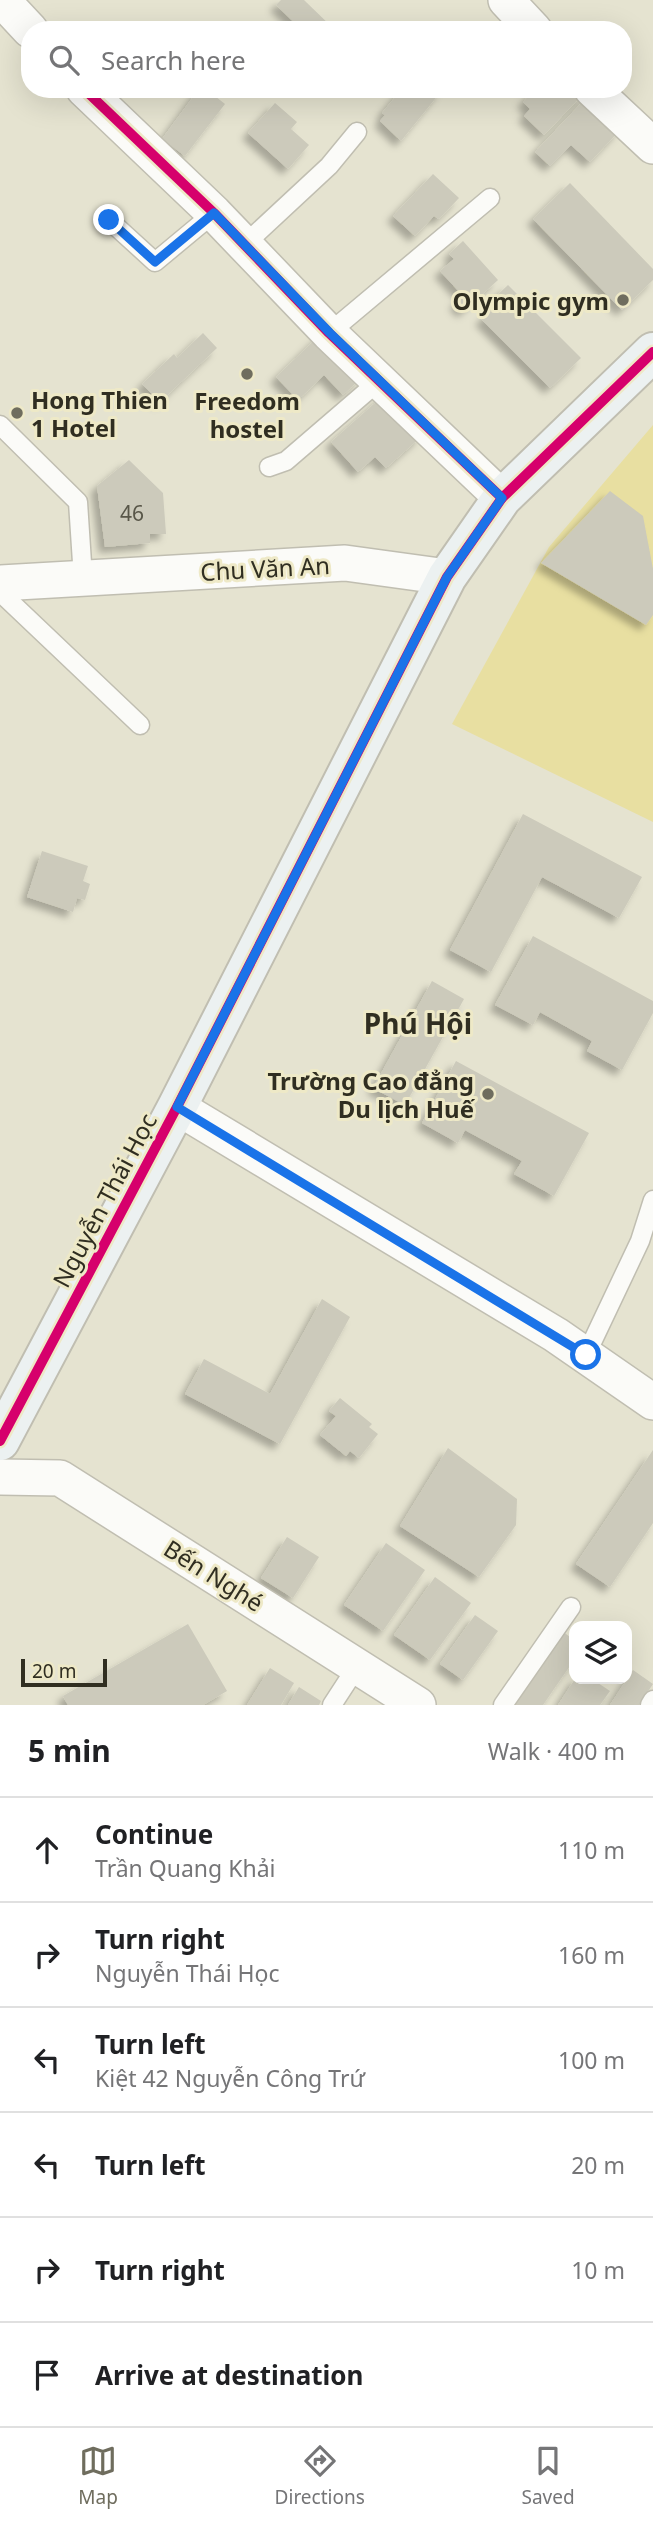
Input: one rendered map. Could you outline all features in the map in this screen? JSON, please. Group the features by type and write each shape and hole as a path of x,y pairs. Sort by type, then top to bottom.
{"street":[{"path":"2,0 22,21"},
{"path":"506,0 526,21"},
{"path":"93,98 214,213 379,381 502,498"},
{"path":"602,98 653,146"},
{"name":"Nguyễn Thái Học","path":"0,1441 177,1107 447,577 502,498 653,352"},
{"name":"Chu Văn An","path":"0,583 345,563 447,577"},
{"path":"177,1107 586,1355 653,1402"},
{"name":"Bến Nghé","path":"0,1477 60,1478 418,1705"}],"lane":[{"path":"244,244 329,166 357,132"},
{"path":"330,333 490,198"},
{"path":"109,220 155,262 214,213"},
{"path":"269,467 286,461 379,381"},
{"path":"0,425 78,502 83,578"},
{"path":"0,592 140,725"},
{"path":"586,1355 640,1241 653,1200"},
{"path":"503,1705 571,1607"},
{"path":"332,1705 358,1665"},
{"path":"650,1705 653,1700"}],"shaded area":[{"path":"653,425 653,822 452,724 549,547"}],"building":[{"path":"281,0 304,0 326,21 293,21 276,5"},
{"path":"192,98 217,98 225,104 185,156 162,139"},
{"path":"394,98 436,98 401,141 380,121 385,115 382,113"},
{"path":"527,98 579,98 544,135 524,116 530,109 523,102"},
{"path":"586,98 590,98 621,129 590,162 571,145 550,166 535,152"},
{"path":"275,103 297,122 291,129 309,145 288,169 248,133"},
{"path":"433,174 459,198 439,219 434,216 415,236 393,216"},
{"path":"570,183 653,269 653,280 622,310 533,219"},
{"path":"463,241 498,280 463,312 455,303 463,296 440,271 454,259 449,254"},
{"path":"508,285 581,358 550,388 481,319 495,307 490,302"},
{"path":"203,333 217,348 160,402 142,384 174,354 177,358"},
{"path":"321,334 362,377 343,395 324,375 298,400 276,377"},
{"path":"384,395 422,436 386,468 375,457 358,472 331,442"},
{"path":"129,460 163,493 166,534 150,534 150,543 105,547 97,486"},
{"path":"610,491 643,516 653,569 653,615 646,625 541,563"},
{"path":"523,814 642,877 619,918 542,877 491,972 450,950"},
{"path":"42,851 88,866 83,881 90,884 85,900 77,898 73,912 27,897"},
{"path":"533,936 653,1001 653,1013 622,1070 587,1051 592,1041 540,1012 533,1025 495,1005"},
{"path":"432,981 464,999 405,1105 373,1088"},
{"path":"456,1061 589,1133 554,1196 514,1174 522,1161 465,1130 458,1143 422,1123"},
{"path":"322,1299 350,1317 280,1444 185,1394 204,1359 270,1394"},
{"path":"340,1398 372,1424 369,1427 378,1434 359,1458 350,1451 346,1456 320,1435 336,1416 329,1411"},
{"path":"448,1448 517,1499 516,1525 479,1577 400,1526"},
{"path":"653,1450 653,1523 610,1587 576,1564"},
{"path":"287,1537 319,1557 293,1598 261,1578"},
{"path":"386,1543 425,1570 383,1631 344,1605"},
{"path":"435,1577 471,1603 430,1660 394,1635"},
{"path":"475,1615 498,1631 463,1680 440,1664"},
{"path":"188,1624 227,1691 203,1705 68,1705 63,1696"},
{"path":"562,1631 569,1636 569,1667 543,1705 510,1705"},
{"path":"270,1668 294,1683 281,1705 247,1705"},
{"path":"632,1672 653,1684 639,1705 610,1705 624,1684 632,1684"},
{"path":"572,1684 600,1684 610,1691 600,1705 558,1705"},
{"path":"299,1687 321,1701 319,1705 288,1705"}],"cycle path":[{"path":"93,98 214,213 329,333 502,498"},
{"path":"0,1441 177,1107 447,577 502,498 653,352"}],"place":[{"name":"Olympic gym","path":"623,300"},
{"name":"Freedom hostel","path":"247,374"},
{"name":"Hong Thien 1 Hotel","path":"17,413"},
{"name":"Trường Cao đẳng Du lịch Huế","path":"488,1094"}],"district":[{"name":"Phú Hội","path":"418,1023"}],"route":[{"path":"109,220 155,262 214,213 330,333 502,498 447,577 177,1107 586,1355"}]}
